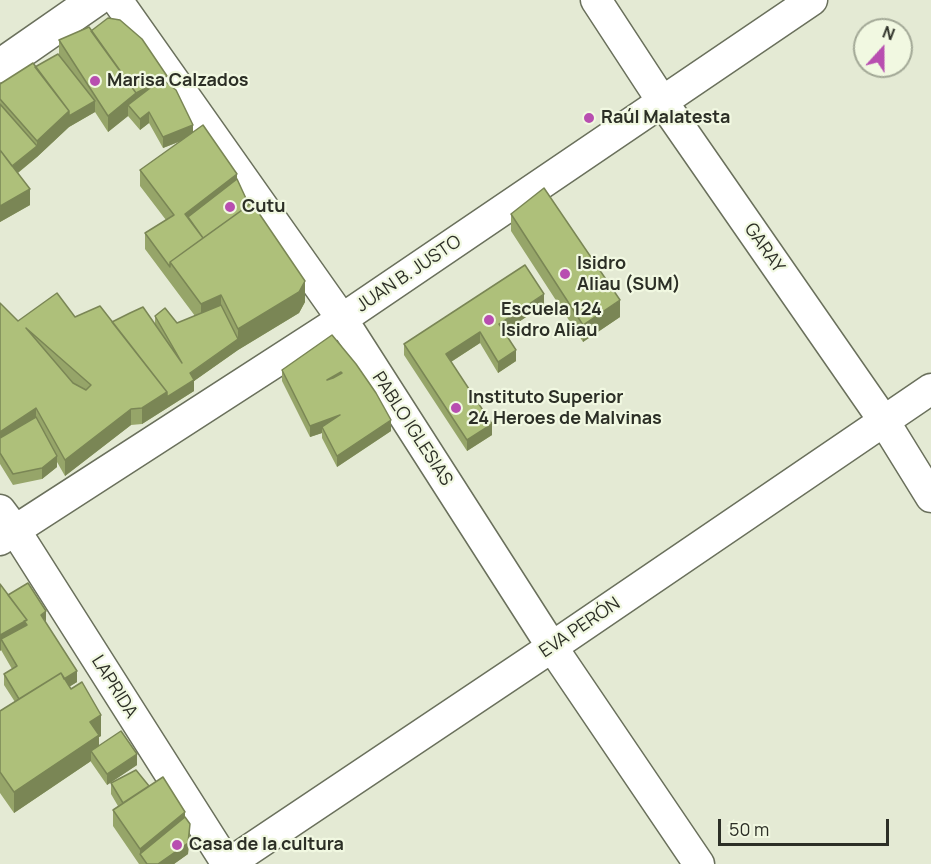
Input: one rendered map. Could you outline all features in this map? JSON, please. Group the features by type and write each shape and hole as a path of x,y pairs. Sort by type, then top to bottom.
{"main road":[{"path":"0,38 57,0"},
{"path":"0,66 95,0"}],"street":[{"name":"PABLO IGLESIAS","path":"117,0 342,320 552,647 699,864"},
{"name":"GARAY","path":"596,0 662,101 884,421 931,497"},
{"name":"JUAN B. JUSTO","path":"5,527 342,320 812,0"},
{"name":"EVA PERÓN","path":"227,864 931,390"},
{"name":"LAPRIDA","path":"5,527 227,864"}],"building":[{"path":"108,18 120,20 142,39 167,76 162,79 176,90 193,125 163,137 149,112 140,119 128,105 158,82 136,93 91,31"},
{"name":"Marisa Calzados","path":"89,27 136,93 108,116 59,40"},
{"path":"58,54 95,101 69,116 69,111 35,67"},
{"path":"33,63 69,111 37,141 0,99 0,84"},
{"path":"0,104 37,146 12,166 0,150"},
{"path":"203,125 237,174 185,214 203,238 170,262 170,267 145,233 174,215 140,170"},
{"path":"0,150 30,189 0,206"},
{"path":"237,179 249,205 203,238 188,217"},
{"name":"Isidro Aliau (SUM)","path":"544,188 620,300 583,325 511,214"},
{"path":"252,203 305,281 299,292 238,329 221,295 201,304 170,262"},
{"path":"525,265 544,294 499,324 516,350 498,362 480,332 446,354 492,424 467,440 404,344"},
{"path":"57,293 75,317 100,306 167,392 142,408 131,409 65,460 36,408 0,432 0,303 18,321","holes":["26,328 91,385 86,390 73,383"]},
{"path":"221,305 238,339 190,373 194,380 167,397 167,392 112,322 143,307 182,363 155,316 165,308 177,323"},
{"path":"332,335 356,364 391,420 337,456 322,427 340,415 310,426 282,370"},
{"path":"36,417 57,456 42,468 13,474 0,453 0,438"},
{"path":"28,583 46,611 41,615 77,671 64,679 61,673 19,699 4,674 17,666 1,639 27,625 24,621 27,620 8,595"},
{"path":"0,584 27,620 0,635"},
{"path":"61,673 71,689 82,682 101,715 90,722 99,735 14,792 0,772 0,711"},
{"path":"121,731 137,754 107,774 91,751"},
{"path":"136,770 149,786 123,803 111,783"},
{"path":"163,777 185,812 140,849 113,810"},
{"path":"185,817 190,824 188,843 158,864 147,864 140,854"}],"place":[{"name":"Marisa Calzados","path":"95,81"},
{"name":"Raúl Malatesta","path":"589,118"},
{"name":"Cutu","path":"230,207"},
{"name":"Isidro Aliau (SUM)","path":"565,274"},
{"name":"Escuela 124 Isidro Aliau","path":"489,320"},
{"name":"Instituto Superior 24 Heroes de Malvinas","path":"456,408"},
{"name":"Casa de la cultura","path":"177,845"}]}
